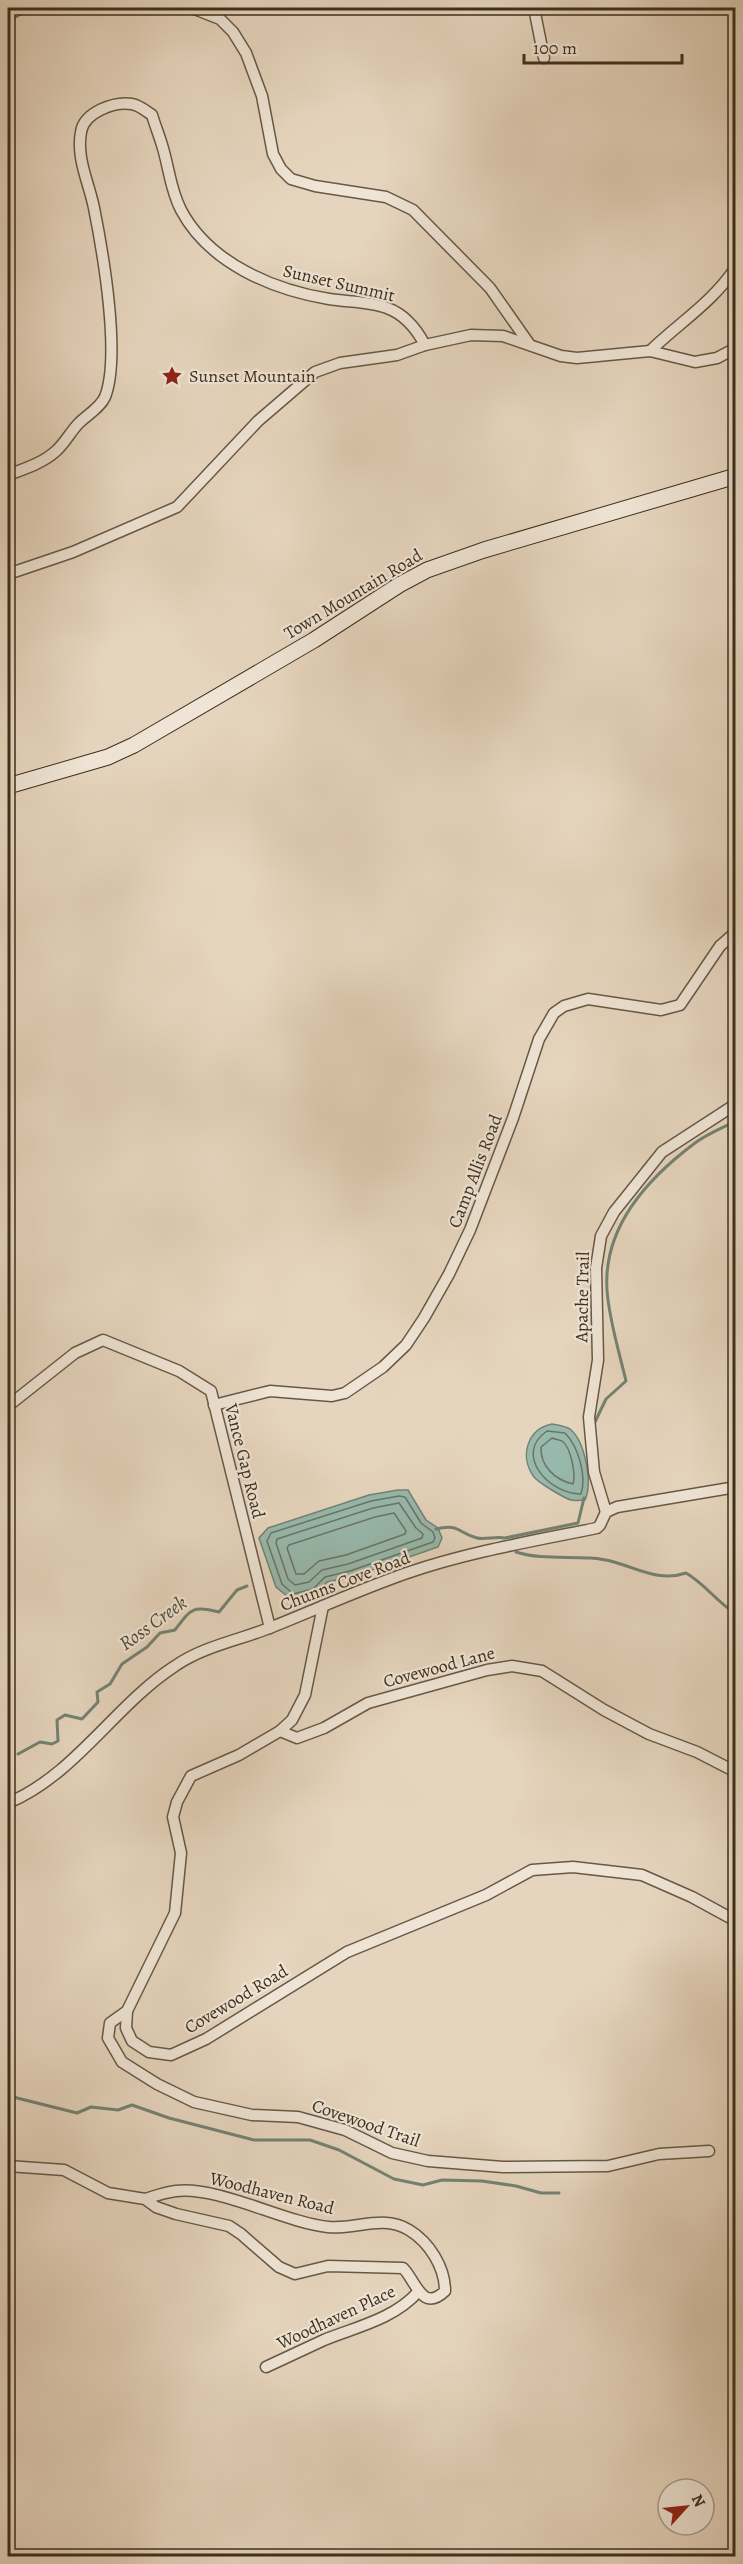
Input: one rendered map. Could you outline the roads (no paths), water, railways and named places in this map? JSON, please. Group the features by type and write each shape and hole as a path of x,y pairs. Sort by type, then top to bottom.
{"main road":[{"name":"Town Mountain Road","path":"8,786 108,758 134,745 314,640 399,585 427,570 484,550 735,476"}],"street":[{"path":"8,15 21,8"},
{"path":"192,8 220,19 233,32 246,53 259,86 273,154 281,170 291,179 315,186 386,197 413,210 490,288 530,345"},
{"path":"534,8 544,58"},
{"name":"Sunset Summit","path":"8,475 44,461 58,450 78,424 104,400 111,377 107,289 94,208 80,145 81,129 93,114 106,107 121,103 134,104 152,115 162,145 171,187 182,212 199,235 236,267 267,282 326,299 386,307 399,313 420,334 425,345"},
{"path":"650,351 707,302 723,286 735,267"},
{"path":"8,574 74,552 177,507 258,421 315,372 340,363 397,355 425,345 471,335 503,336 561,356 577,358 650,351 695,362 717,358 735,348"},
{"name":"Camp Allis Road","path":"214,1405 270,1391 332,1396 345,1393 382,1367 406,1345 449,1274 470,1230 509,1129 539,1040 554,1013 564,1006 588,999 661,1010 680,1005 720,946 735,932"},
{"name":"Apache Trail","path":"606,1512 594,1472 590,1426 590,1402 598,1360 596,1279 601,1236 614,1212 662,1152 735,1104"},
{"name":"Vance Gap Road","path":"8,1406 75,1353 104,1340 179,1371 211,1391 270,1628"},
{"name":"Chunns Cove Road","path":"8,1803 24,1796 65,1765 137,1697 177,1664 194,1655 270,1628 408,1573 447,1561 597,1528 606,1512 633,1502 735,1486"},
{"path":"127,2011 175,1912 181,1853 173,1817 177,1802 192,1776 239,1755 280,1731 292,1720 305,1695 323,1606"},
{"name":"Covewood Lane","path":"280,1731 297,1738 324,1728 368,1703 487,1670 512,1666 542,1671 604,1710 649,1734 697,1752 735,1772"},
{"name":"Covewood Road","path":"127,2011 126,2028 132,2041 148,2052 171,2055 206,2039 347,1952 486,1894 532,1870 573,1867 642,1875 692,1897 735,1921"},
{"name":"Covewood Trail","path":"127,2011 110,2023 108,2038 122,2062 157,2084 194,2102 252,2115 298,2118 345,2130 392,2153 428,2162 503,2167 608,2166 659,2154 709,2151"},
{"name":"Woodhaven Road","path":"8,2166 64,2170 108,2193 145,2199 176,2214 229,2226 279,2267 295,2274 328,2266 403,2268 412,2276 418,2292 429,2298 438,2297 445,2290 445,2283 435,2255 409,2230 393,2223 373,2221 329,2227 279,2215 207,2193 178,2190 145,2199"},
{"name":"Woodhaven Place","path":"266,2367 327,2339 353,2331 408,2303 418,2292"}],"water":[{"path":"552,1424 570,1429 580,1443 588,1473 585,1500 571,1500 558,1493 537,1480 529,1469 527,1453 531,1438 543,1427"},
{"path":"408,1490 426,1520 438,1528 442,1538 438,1547 352,1577 327,1582 317,1594 292,1600 276,1587 259,1538 268,1528 369,1495"}],"waterway":[{"path":"594,1424 606,1399 626,1381 612,1324 607,1290 612,1246 620,1225 632,1206 660,1172 695,1143 736,1121"},
{"path":"436,1529 449,1527 480,1538 505,1538 578,1523 584,1498"},
{"path":"516,1552 540,1557 602,1559 658,1575 686,1573 736,1614"},
{"name":"Ross Creek","path":"18,1754 40,1742 52,1744 58,1741 57,1720 65,1715 82,1719 98,1702 97,1692 110,1684 122,1664 147,1647 160,1633 175,1630 193,1610 219,1612 237,1590 247,1586"},
{"path":"8,2093 17,2098 77,2113 91,2107 118,2110 132,2105 169,2118 254,2140 310,2140 339,2150 394,2179 423,2185 442,2180 482,2181 516,2186 541,2193 559,2193"}],"place":[{"name":"Sunset Mountain","path":"172,376"}]}
